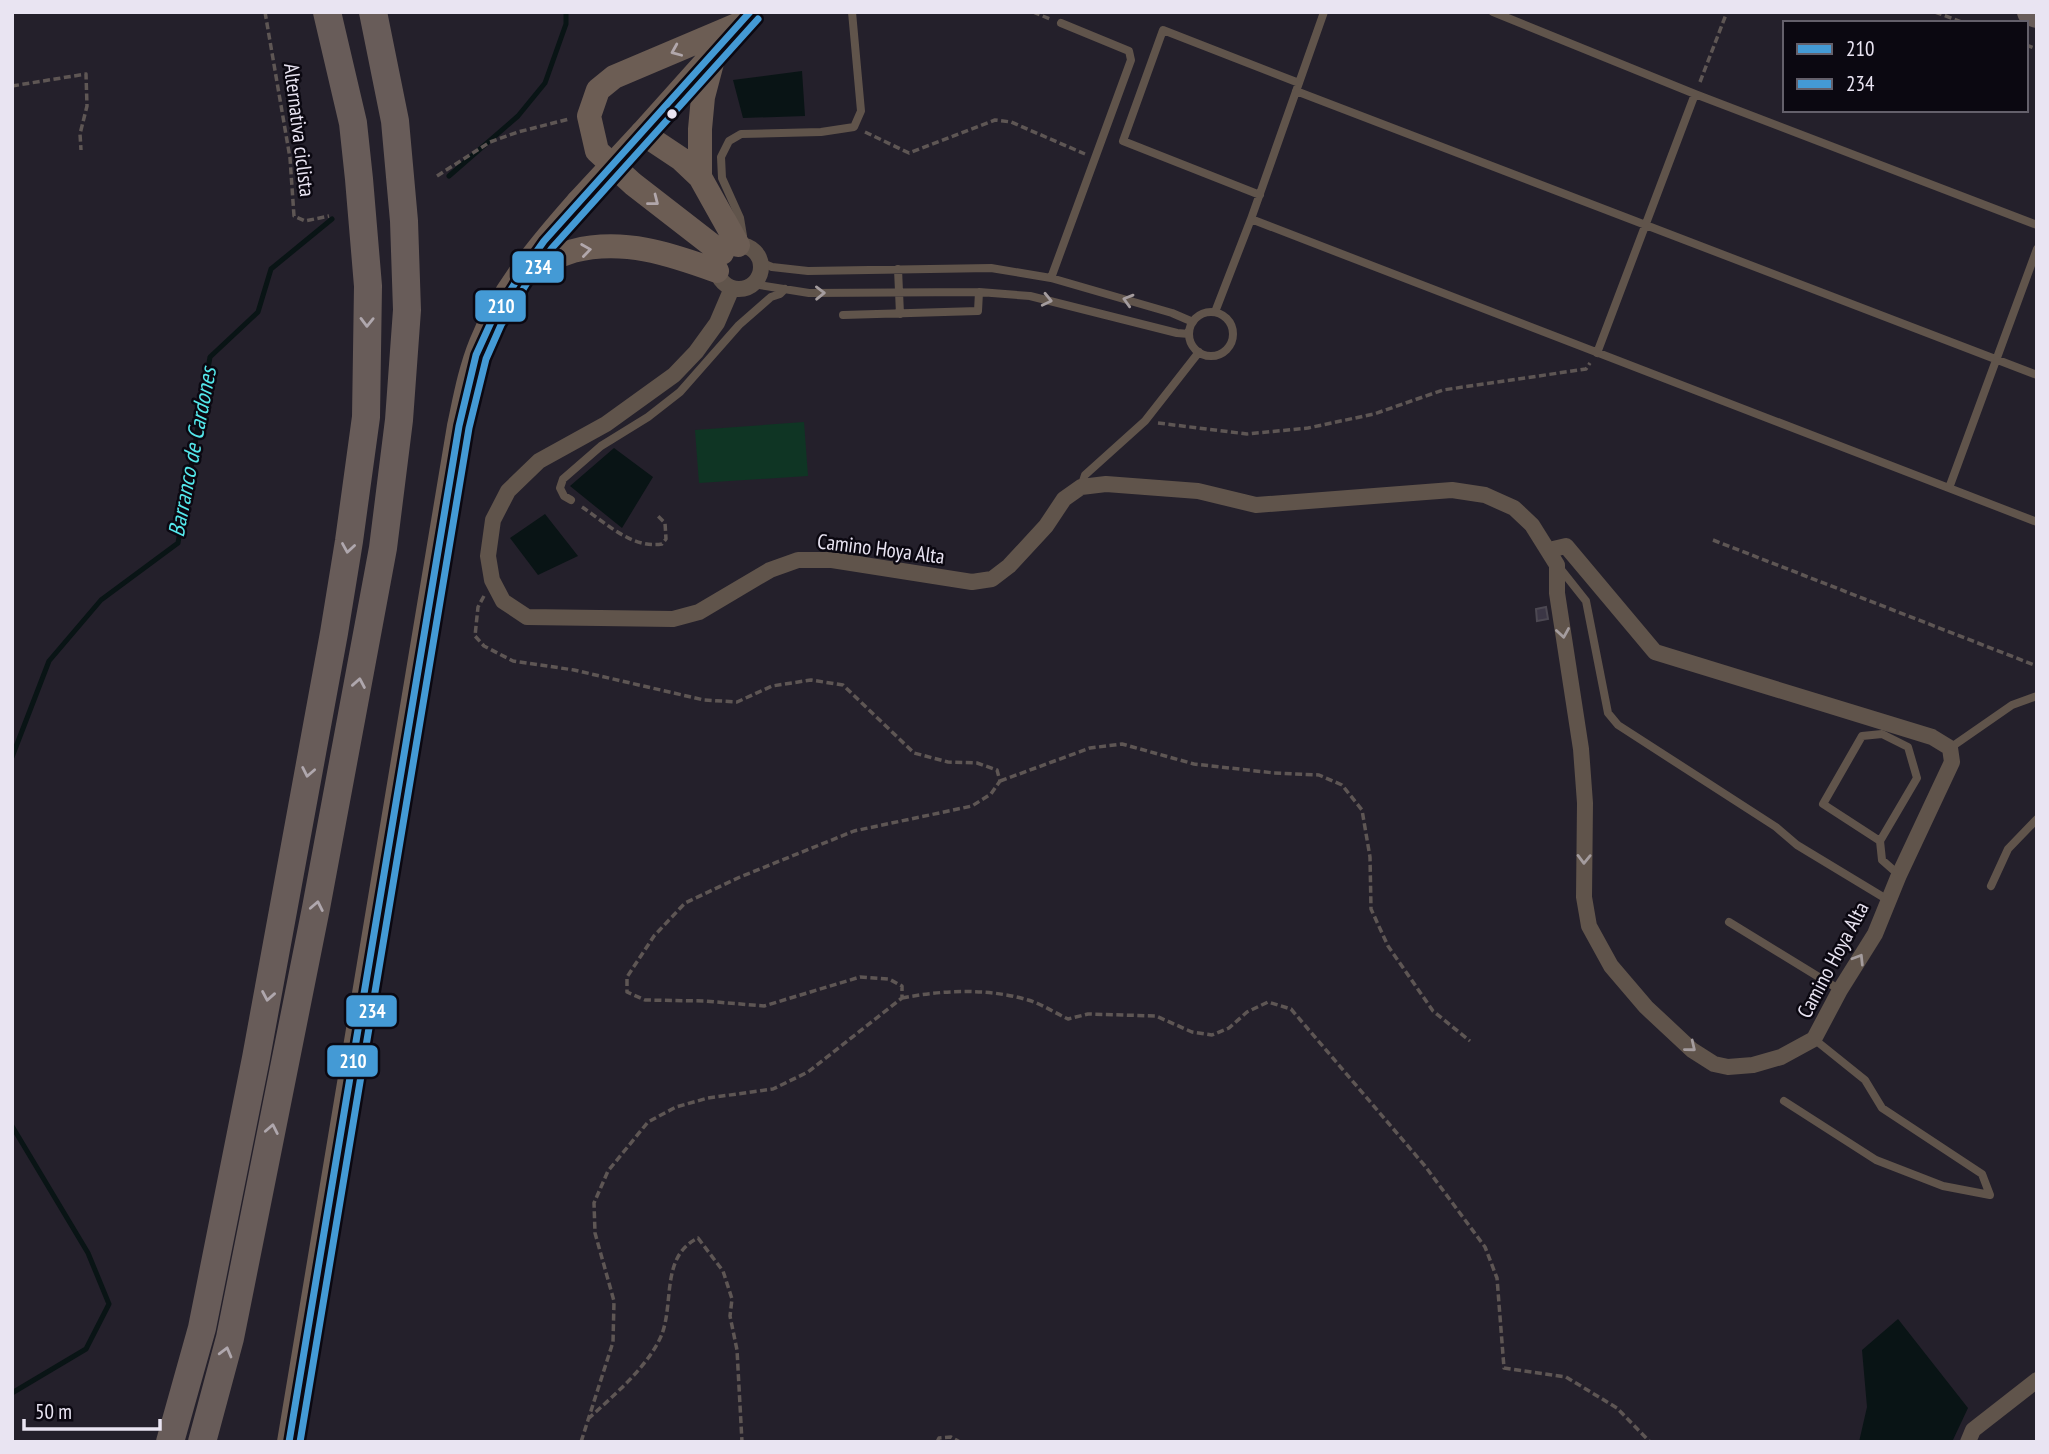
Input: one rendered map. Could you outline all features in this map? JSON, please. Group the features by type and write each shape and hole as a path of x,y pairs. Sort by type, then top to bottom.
{"highway":[{"path":"312,12 343,144 368,286"},
{"path":"170,1442 202,1328 257,1058 334,633 366,417 368,286 353,123 327,12"},
{"path":"202,1442 230,1338 314,922 383,548 399,420 407,310 404,221 395,121 373,12"},
{"path":"2031,12 2037,14"}],"main road":[{"path":"289,1442 470,373 481,342 521,271 578,202 745,18"},
{"path":"731,260 633,184 597,151 589,116 598,90 614,77 745,18"},
{"path":"715,54 703,97 700,177 731,260"},
{"path":"642,133 681,159 700,177"},
{"path":"521,271 574,251 612,246 731,260"}],"street":[{"path":"756,253 760,261 760,274 753,284 746,288 731,260 756,253"},
{"path":"492,580 488,556 493,520 508,491 539,461 606,424 674,375 696,352 717,323 731,260"},
{"name":"Camino Hoya Alta","path":"492,580 503,601 527,617 673,619 699,612 771,570 798,561 832,559 972,582 992,579 1009,566 1045,526 1064,499 1081,487 1106,484 1198,491 1256,505 1452,490 1485,495 1514,508 1532,526 1557,565 1557,593 1581,749 1585,803 1584,897 1589,926 1611,966 1646,1007 1692,1050 1714,1064 1728,1067 1753,1065 1782,1058 1814,1039 1840,990 1875,934 1899,875 1952,762 1950,748"},
{"path":"1549,550 1566,546 1655,652 1932,737 1950,748"},
{"path":"1968,1442 1973,1430 2037,1380"}],"lane":[{"path":"731,260 740,218 722,178 721,157 729,141 741,134 821,132 854,127 861,111 852,12"},
{"path":"1215,312 1260,195 1324,12"},
{"path":"1493,12 1695,94 2037,225"},
{"path":"1051,278 1131,60 1129,51 1061,23"},
{"path":"1260,195 1124,141 1163,30 1297,87 1645,225 2037,374"},
{"path":"1597,353 1695,94"},
{"path":"1251,219 2037,522"},
{"path":"1949,488 2037,249"},
{"path":"760,261 772,267 808,271 991,268 1051,278 1193,321"},
{"path":"898,269 900,314"},
{"path":"753,284 809,293 979,292 1030,296 1189,334"},
{"path":"571,500 564,496 560,488 563,478 601,446 648,417 680,392 738,325 771,297 785,289"},
{"path":"843,315 978,312 979,292"},
{"path":"1215,312 1227,318 1231,324 1233,338 1226,350 1213,356 1199,352 1189,334 1193,321 1203,314 1215,312"},
{"path":"1081,487 1085,475 1145,421 1199,352"},
{"path":"1557,565 1586,601 1608,713 1618,726 1776,827 1797,845 1888,900"},
{"path":"1950,748 2012,705 2037,696"},
{"path":"1880,841 1824,804 1862,736 1882,734 1908,747 1917,778 1880,841 1882,860 1899,875"},
{"path":"1991,886 2008,849 2037,819"},
{"path":"1729,922 1840,990"},
{"path":"1784,1101 1876,1160 1943,1186 1990,1195 1982,1174 1882,1108 1865,1080 1814,1039"}],"path":[{"name":"Alternativa ciclista","path":"265,12 290,158 294,216 305,221 328,216"},
{"path":"1695,94 1727,12"},
{"path":"1935,12 1959,21"},
{"path":"12,86 86,74 88,106 80,134 81,150"},
{"path":"438,176 490,142 562,120 589,116"},
{"path":"854,127 909,153 995,120 1011,122 1095,158"},
{"path":"1145,421 1247,434 1308,428 1374,414 1443,390 1586,369 1597,353"},
{"path":"571,500 634,542 651,546 662,544 666,539 665,523 657,514"},
{"path":"1713,540 2037,666"},
{"path":"492,580 478,607 475,636 484,646 513,661 574,670 704,700 737,702 772,687 811,680 843,685 914,753 997,770 1000,781"},
{"path":"902,998 902,986 890,979 860,977 764,1006 645,1000 627,992 627,977 654,936 685,903 740,877 854,831 972,806 991,794 1000,781 1090,748 1122,744 1194,764 1319,775 1342,785 1362,810 1370,857 1371,909 1388,946 1433,1011 1470,1041"},
{"path":"581,1442 613,1342 614,1301 595,1233 594,1203 608,1171 648,1122 676,1107 708,1098 773,1089 808,1072 868,1022 902,998 933,992 991,991 1031,1000 1068,1019 1088,1014 1156,1016 1192,1032 1212,1035 1229,1028 1247,1012 1268,1002 1291,1009 1425,1166 1485,1247 1497,1278 1504,1368 1566,1377 1617,1408 1650,1442"},
{"path":"587,1421 636,1374 662,1334 674,1262 685,1244 698,1238 723,1271 732,1299 730,1316 737,1350 742,1442"},
{"path":"937,1442 939,1438 951,1437 960,1442"}],"green space":[{"path":"804,422 808,476 699,483 695,430"}],"shaded area":[{"path":"802,71 805,116 743,118 733,80"},
{"path":"614,448 653,477 622,528 570,486"},
{"path":"545,514 578,556 538,575 510,538"},
{"path":"1898,1319 1968,1408 1952,1442 1859,1442 1867,1407 1862,1350"}],"building":[{"path":"1546,607 1548,619 1537,621 1536,609"}],"waterway":[{"name":"Barranco de Cardones","path":"449,176 518,116 545,83 566,24 566,12"},
{"name":"Barranco de Cardones","path":"12,757 49,661 101,600 178,543 210,357 258,312 271,269 332,219"},
{"name":"Barranco de Cardones","path":"12,1126 88,1253 109,1304 86,1349 12,1393"}],"transit line":[{"name":"210","path":"289,1442 459,426 476,355 492,320 544,241 750,12"},
{"name":"234","path":"300,1442 469,428 486,359 501,325 552,248 758,19"}]}
